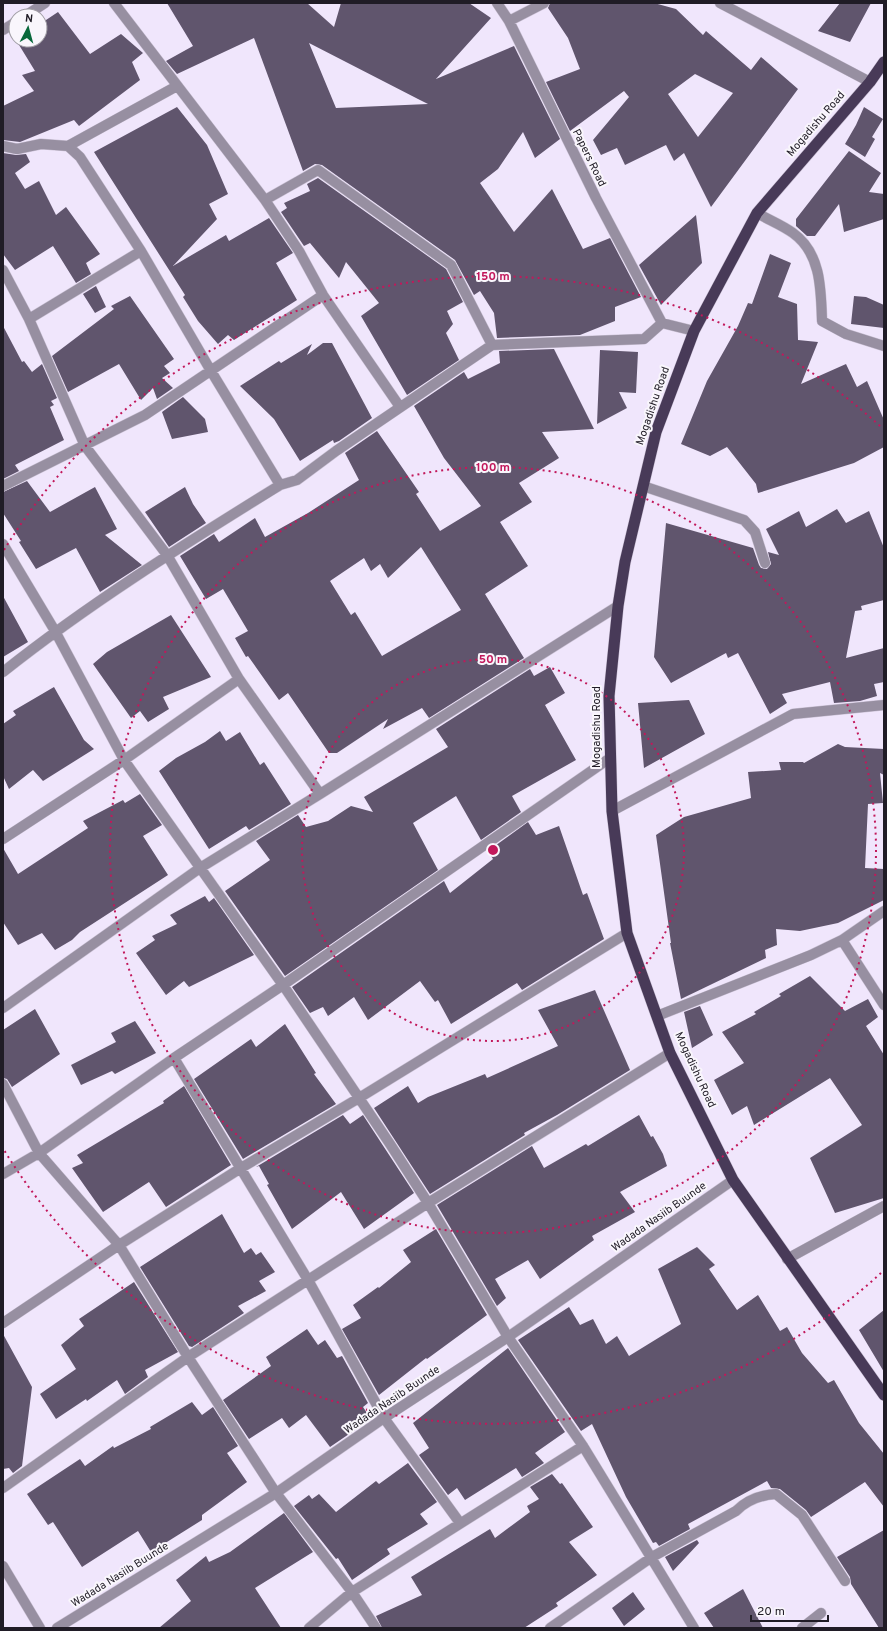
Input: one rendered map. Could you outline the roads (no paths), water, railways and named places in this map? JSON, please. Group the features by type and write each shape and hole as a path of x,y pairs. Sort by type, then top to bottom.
{"highway":[{"name":"Mogadishu Road","path":"884,62 870,82 757,213 694,331 656,432 625,562 618,606 609,696 612,811 627,933 670,1053 733,1180 884,1395"}],"street":[{"path":"114,3 265,200 299,251 323,295 400,407"},
{"name":"Papers Road","path":"497,3 509,21 596,198 662,322"},
{"path":"509,21 544,3"},
{"path":"720,3 870,82"},
{"path":"3,146 17,149 41,144 68,146 177,86"},
{"path":"68,146 80,157 141,251 280,485"},
{"path":"265,200 318,170 451,265 492,345"},
{"path":"757,213 793,233 808,247 820,279 822,321 846,334 884,346"},
{"path":"29,319 141,251"},
{"path":"3,270 29,319 85,446 167,555 239,679 320,794"},
{"path":"3,486 145,415 323,295"},
{"path":"3,672 55,631 167,555 280,485 297,480 336,451 492,345 644,338 662,322 694,331"},
{"path":"643,486 744,520 755,532 765,563"},
{"path":"3,544 55,631 124,760 283,985 428,1203 508,1337 583,1446 694,1628"},
{"path":"3,1008 200,868 618,606"},
{"path":"3,839 124,760 239,679"},
{"path":"612,811 793,714 884,705"},
{"path":"3,1174 39,1153 174,1058 283,985 610,758"},
{"path":"657,1016 842,940 884,911"},
{"path":"3,1323 119,1245 241,1168 627,933"},
{"path":"842,940 884,1005"},
{"path":"3,1488 188,1357 428,1203 670,1053"},
{"path":"174,1058 308,1280 384,1418 460,1523"},
{"path":"3,1084 39,1153 119,1245 188,1357 276,1493 352,1592 376,1628"},
{"name":"Wadada Nasiib Buunde","path":"57,1628 276,1493 384,1418 508,1337 733,1180"},
{"path":"787,1258 884,1206"},
{"path":"309,1628 352,1592 583,1446"},
{"path":"550,1628 652,1557 736,1511 745,1502 766,1495 776,1494 802,1515 845,1582"},
{"path":"3,1566 40,1628"},
{"path":"802,1628 821,1613"}]}
